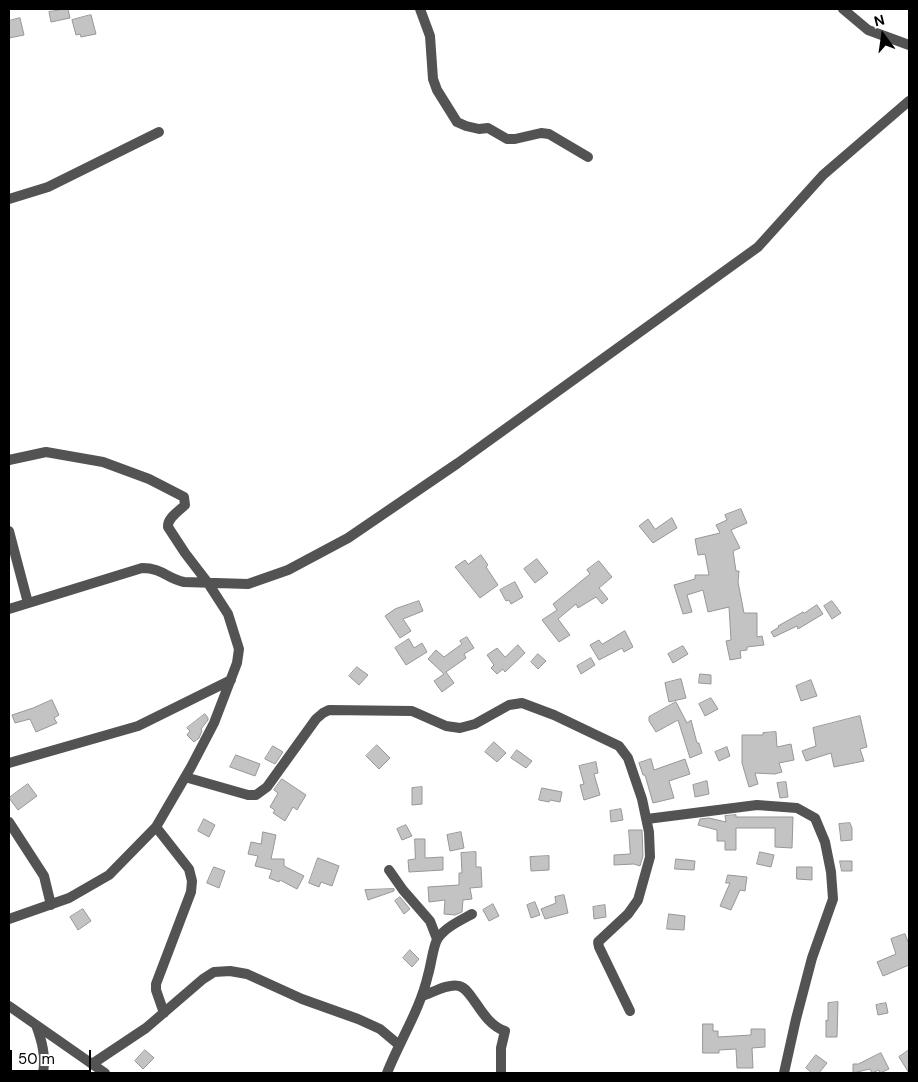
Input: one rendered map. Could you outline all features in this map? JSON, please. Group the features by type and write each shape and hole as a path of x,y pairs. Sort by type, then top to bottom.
{"street":[{"path":"420,9 430,36 434,79 437,90 457,122 472,128 488,128 507,139 549,134 588,157"},
{"path":"842,9 868,30 909,45"},
{"path":"9,609 142,568 158,569 176,580 184,582 248,584 288,570 348,538 458,463 758,247 823,175 909,101"},
{"path":"9,198 48,187 159,132"},
{"path":"9,460 46,452 103,462 149,479 184,497 185,505 169,520 168,527 228,614 239,649 237,663 214,723 156,827 109,875 51,906 9,919"},
{"path":"9,531 28,603"},
{"path":"9,763 138,726 231,680"},
{"path":"185,777 248,795 256,795 267,787 316,719 329,710 412,712 446,726 460,728 475,724 509,704 522,703 554,715 618,746 628,758 633,770 647,819 650,857 638,900 628,914 598,942 630,1011"},
{"path":"647,819 757,805 797,808 815,818 825,842 831,872 833,899 812,958 784,1073"},
{"path":"9,822 44,876 51,906"},
{"path":"156,827 189,869 192,881 191,892 156,984 156,990 164,1013"},
{"path":"387,1073 415,1015 426,985 437,939 430,921 403,890 389,870"},
{"path":"437,939 451,927 472,914"},
{"path":"92,1064 146,1028 203,979 214,972 230,971 247,974 302,999 358,1019 380,1029 399,1045"},
{"path":"422,996 448,986 458,986 467,990 494,1026 504,1031 501,1048 501,1073"},
{"path":"9,1006 104,1073"},
{"path":"36,1025 43,1044 43,1073"}],"building":[{"path":"68,9 70,18 51,22 49,12"},
{"path":"91,15 96,34 81,37 80,34 76,35 72,20"},
{"path":"20,18 24,35 9,38 9,21"},
{"path":"741,509 747,523 731,530 740,548 733,551 736,571 739,571 738,582 744,613 757,613 757,637 762,636 764,645 747,647 747,650 740,651 741,658 730,660 726,641 731,640 729,607 708,612 703,590 687,595 692,612 683,614 674,585 695,579 695,575 709,575 705,554 698,555 695,539 720,533 716,525 727,520 725,515"},
{"path":"672,518 677,528 653,543 639,526 648,519 655,529"},
{"path":"481,555 488,565 486,567 498,585 480,598 455,567 465,560 468,564"},
{"path":"537,559 548,573 535,583 524,569"},
{"path":"599,561 612,577 599,588 608,599 602,604 596,597 578,608 576,604 558,619 570,635 559,642 542,620 557,610 553,604 590,574 587,570"},
{"path":"515,582 523,597 511,604 509,600 506,601 500,590"},
{"path":"419,601 423,611 403,619 411,631 400,638 385,616 395,609"},
{"path":"832,601 841,613 832,619 824,606"},
{"path":"817,605 823,614 798,629 797,626 774,637 771,632 778,626"},
{"path":"625,631 633,647 624,652 622,648 599,660 590,645 599,640 602,644"},
{"path":"467,637 474,648 464,654 466,658 446,672 454,683 442,692 434,681 444,674 428,659 436,650 444,657 462,644 460,641"},
{"path":"409,639 414,648 422,643 427,652 406,665 395,648"},
{"path":"518,645 525,653 505,672 503,669 497,674 491,668 494,665 487,655 497,648 505,657"},
{"path":"683,646 688,654 673,663 668,654"},
{"path":"538,654 546,661 538,669 531,662"},
{"path":"591,658 595,665 581,674 577,666"},
{"path":"357,667 368,675 359,685 349,676"},
{"path":"700,674 711,675 711,684 699,683"},
{"path":"681,679 686,698 669,702 665,683"},
{"path":"811,680 817,696 801,701 796,686"},
{"path":"711,698 718,709 705,716 699,704"},
{"path":"52,700 59,715 54,718 57,723 36,732 30,719 15,723 12,715"},
{"path":"676,702 687,723 691,720 697,743 699,743 702,753 690,758 678,720 656,732 649,721 649,717"},
{"path":"205,714 208,720 201,729 199,738 194,742 187,735 190,731 187,728"},
{"path":"860,716 867,747 860,749 864,761 834,767 831,753 806,761 802,751 816,746 813,728"},
{"path":"776,732 777,747 791,744 794,760 779,763 782,772 775,774 755,773 758,784 749,787 742,763 742,735 763,735 763,733"},
{"path":"494,742 506,753 497,762 485,752"},
{"path":"377,745 390,758 379,769 366,756"},
{"path":"273,746 283,752 275,764 265,759"},
{"path":"727,747 730,756 719,761 715,752"},
{"path":"517,750 532,761 526,768 511,758"},
{"path":"236,755 260,764 255,776 230,767"},
{"path":"651,759 654,770 685,759 690,774 669,781 674,798 653,803 645,775 643,775 639,763"},
{"path":"596,762 598,773 594,774 600,795 584,800 580,785 584,784 579,766"},
{"path":"282,779 306,795 297,810 293,807 285,821 273,813 275,810 270,807 278,793 274,790"},
{"path":"707,781 709,794 695,797 693,785"},
{"path":"786,782 788,797 780,798 777,783"},
{"path":"28,784 37,796 18,810 9,798"},
{"path":"422,787 422,804 412,805 412,788"},
{"path":"542,788 562,792 560,802 539,800"},
{"path":"621,809 623,820 611,822 610,811"},
{"path":"736,815 736,817 793,817 792,848 775,847 775,828 736,828 736,850 725,850 725,841 717,841 717,830 698,825 700,819 709,818 726,822 725,816"},
{"path":"204,819 215,825 209,837 198,831"},
{"path":"850,823 852,840 841,841 839,824"},
{"path":"406,825 412,836 402,840 397,829"},
{"path":"629,830 642,830 643,856 640,866 634,864 614,865 614,855 630,854"},
{"path":"263,832 276,835 271,859 284,859 284,866 304,876 297,889 280,880 279,882 269,878 272,870 255,866 258,856 248,854 251,842 261,844"},
{"path":"461,832 464,848 450,851 447,835"},
{"path":"415,839 425,839 425,858 443,857 443,870 409,872 408,860 415,859"},
{"path":"476,852 476,867 481,867 482,887 470,888 472,899 463,900 462,912 455,915 444,914 445,900 429,902 428,887 459,885 459,873 462,873 461,853"},
{"path":"760,852 774,855 771,867 757,864"},
{"path":"549,856 549,870 531,871 530,857"},
{"path":"318,858 339,866 332,886 321,882 319,887 309,883"},
{"path":"676,859 695,861 694,870 675,869"},
{"path":"840,861 852,861 852,871 842,871"},
{"path":"214,867 225,871 219,888 207,883"},
{"path":"797,867 812,867 812,880 797,879"},
{"path":"728,875 747,877 745,891 740,890 731,910 720,906 730,883 726,883"},
{"path":"394,889 394,891 368,900 365,890"},
{"path":"564,895 568,913 545,919 541,909 556,903 555,897"},
{"path":"400,897 410,909 404,914 395,901"},
{"path":"535,902 540,915 531,918 527,905"},
{"path":"493,904 499,916 489,921 483,910"},
{"path":"605,905 606,917 594,919 593,907"},
{"path":"83,909 91,921 78,930 70,917"},
{"path":"669,914 685,916 684,930 667,929"},
{"path":"905,934 909,944 909,965 883,976 877,962 896,954 891,939"},
{"path":"410,950 419,959 412,967 403,958"},
{"path":"838,1002 837,1037 826,1037 828,1003"},
{"path":"886,1003 888,1013 878,1015 876,1005"},
{"path":"703,1024 713,1024 713,1031 718,1031 718,1037 751,1035 751,1029 765,1029 765,1047 752,1048 753,1068 737,1068 736,1049 719,1050 719,1053 703,1053"},
{"path":"145,1050 154,1058 143,1069 135,1061"},
{"path":"909,1050 909,1073 899,1057"},
{"path":"881,1053 889,1069 880,1073 879,1070 872,1073 870,1069 853,1073 853,1064 858,1064"},
{"path":"816,1055 827,1063 819,1073 812,1073 806,1068"}]}
